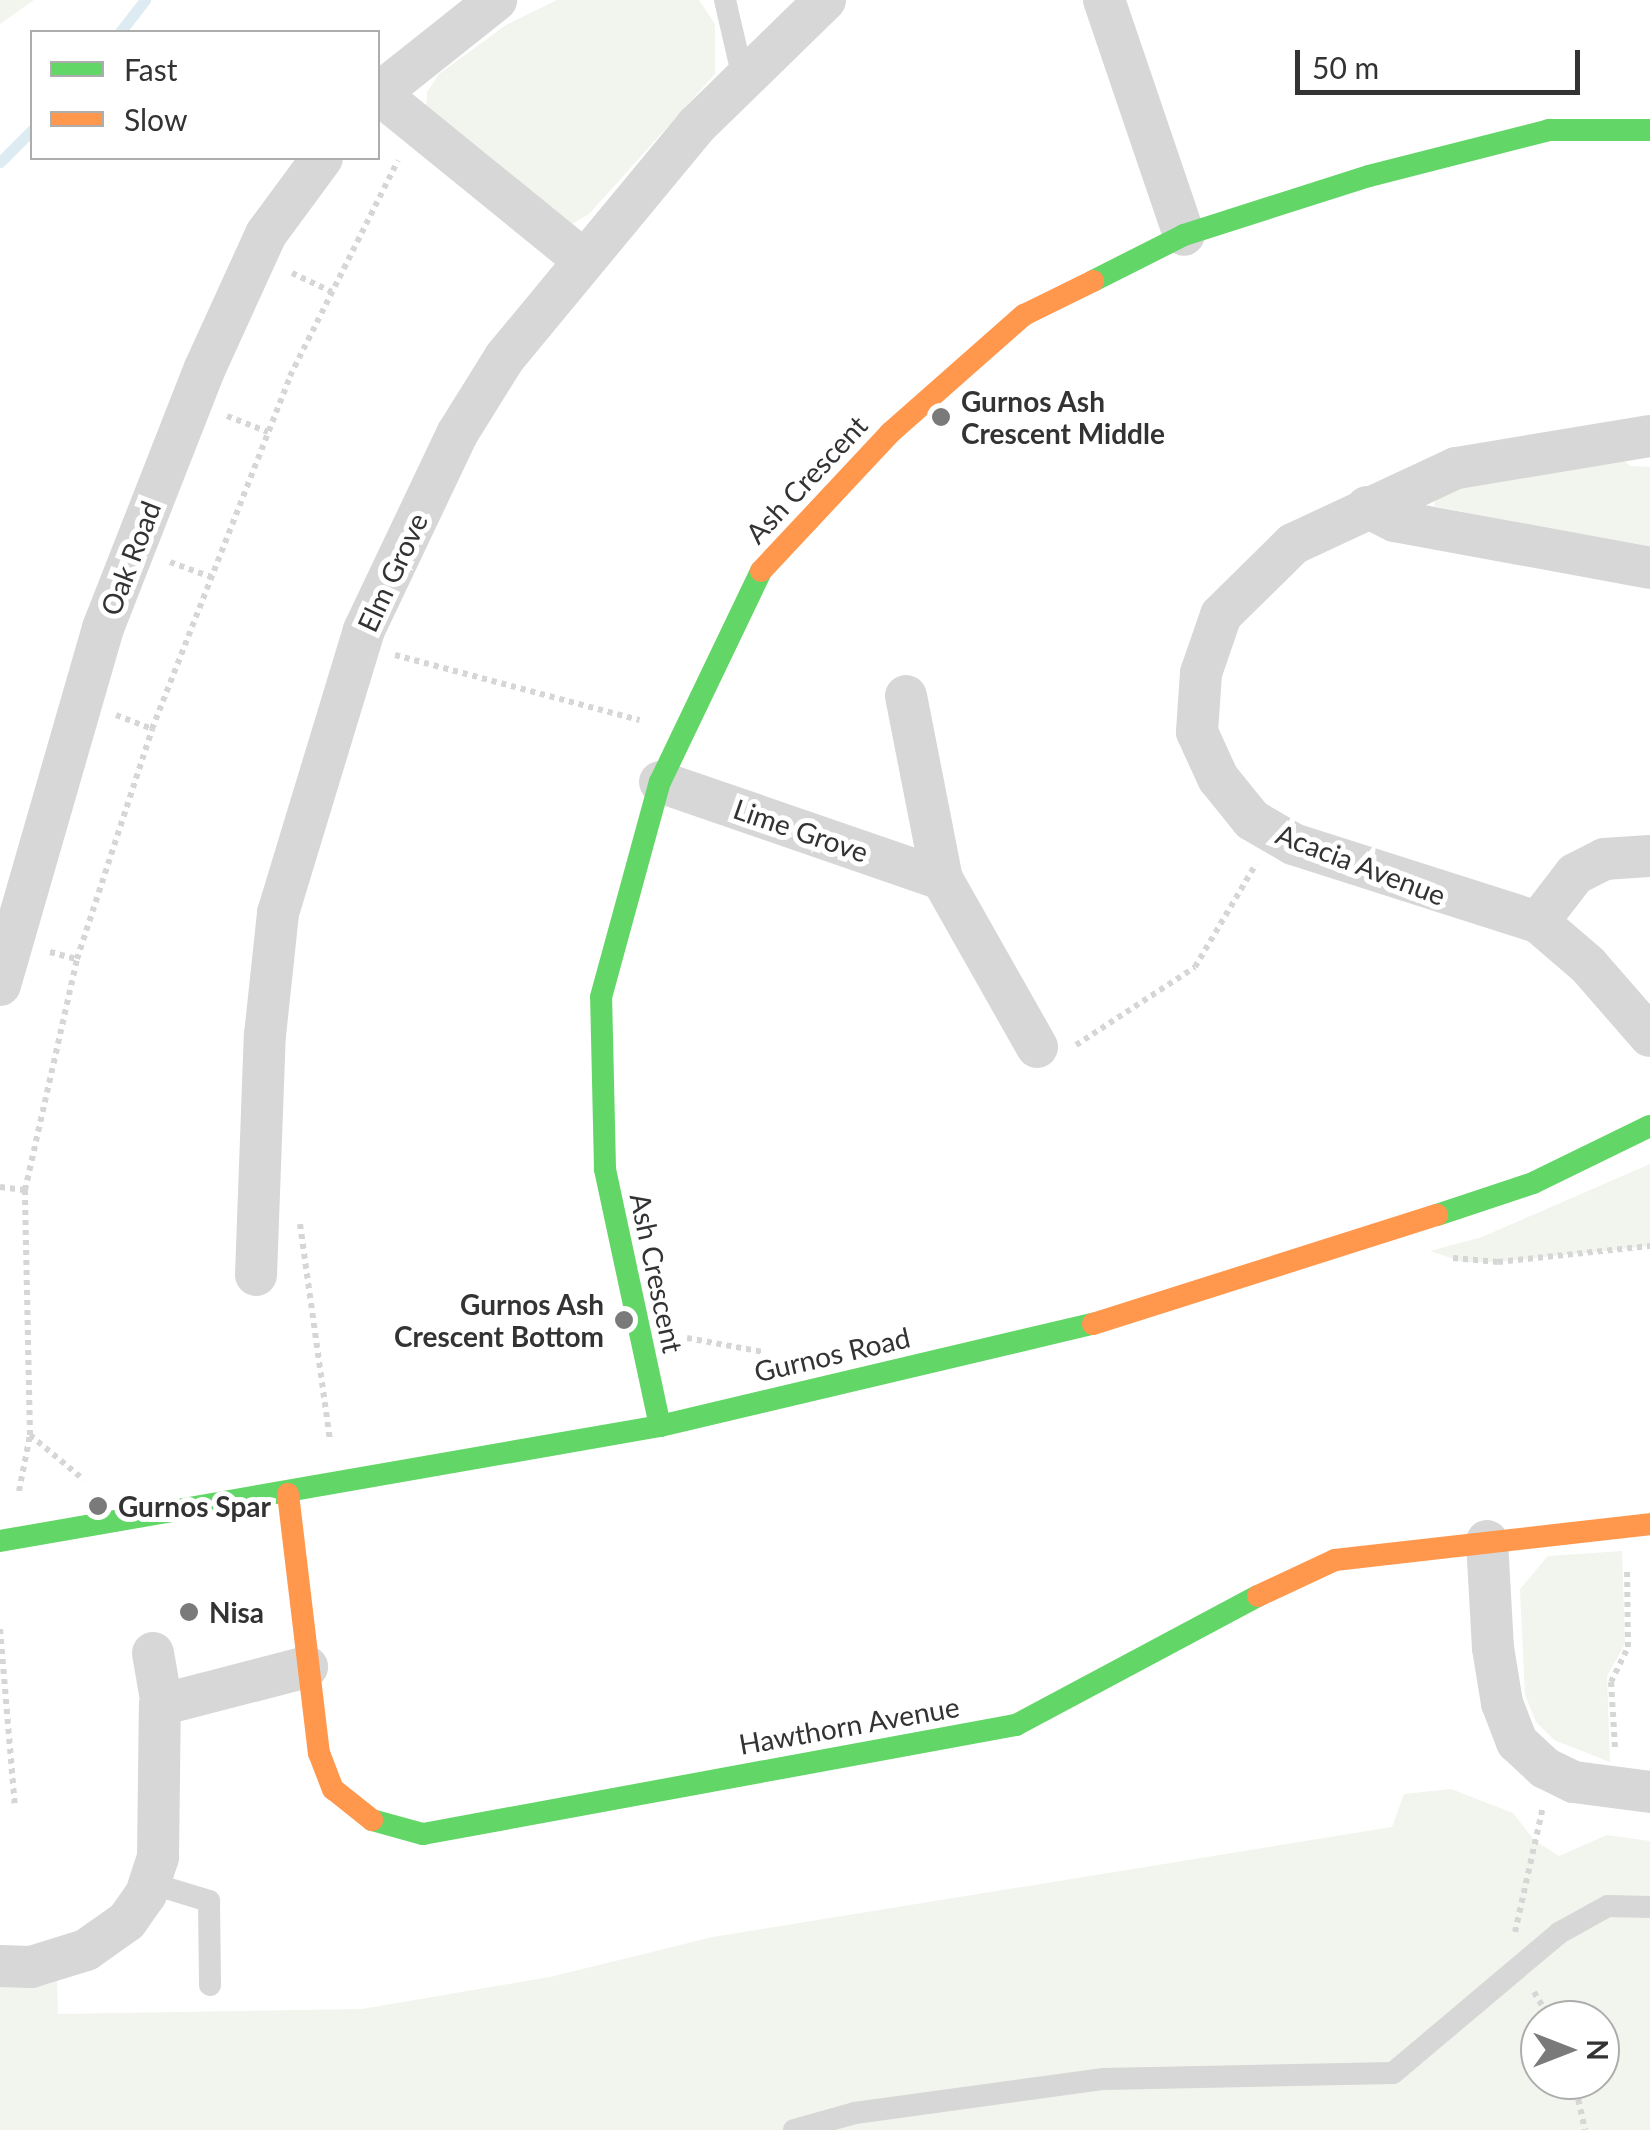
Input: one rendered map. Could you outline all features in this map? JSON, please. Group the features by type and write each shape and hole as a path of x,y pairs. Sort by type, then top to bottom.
{"street":[{"path":"380,92 496,0"},
{"name":"Elm Grove","path":"256,1275 264,1035 278,913 358,645 457,434 505,358 582,259 825,0"},
{"path":"1104,0 1184,235"},
{"path":"380,96 582,259"},
{"name":"Ash Crescent","path":"660,1426 604,1169 601,997 660,782 760,572 890,433 1024,315 1184,235 1368,176 1549,130 1650,130"},
{"name":"Oak Road","path":"0,985 103,628 205,368 266,234 321,160"},
{"name":"Acacia Avenue","path":"1650,436 1456,468 1367,506 1294,544 1221,615 1201,673 1197,732 1218,778 1252,820 1274,833 1433,894 1538,922 1588,966 1650,1036"},
{"path":"1367,506 1394,521 1650,568"},
{"path":"906,696 942,879 1038,1047"},
{"name":"Lime Grove","path":"660,782 942,879"},
{"path":"1538,922 1575,874 1604,859 1650,856"},
{"name":"Gurnos Road","path":"0,1541 288,1494 660,1426 1159,1308 1402,1231 1533,1183 1650,1126"},
{"name":"Hawthorn Avenue","path":"288,1494 319,1753 333,1790 370,1819 422,1834 1016,1725 1180,1632 1335,1560 1638,1526"},
{"path":"1487,1541 1502,1704 1517,1742 1552,1771 1633,1790"},
{"path":"0,1966 31,1967 86,1950 127,1921 150,1883 158,1858 155,1738 162,1705 153,1653"},
{"path":"162,1705 307,1668"}],"lane":[{"path":"725,0 744,82"},
{"path":"150,1883 209,1901 210,1985"},
{"path":"794,2130 856,2112 1104,2079 1392,2073 1448,2032 1513,1968 1608,1906 1650,1907"}],"path":[{"path":"30,1435 25,1190 78,959 152,729 290,376 416,124"},
{"path":"358,645 684,732"},
{"path":"1038,1047 1081,1044 1196,967 1274,833"},
{"path":"0,1187 25,1190"},
{"path":"299,1211 336,1485"},
{"path":"1402,1231 1430,1251 1464,1262 1650,1246"},
{"path":"641,1341 692,1337 770,1354"},
{"path":"1633,1790 1611,1682 1628,1648 1638,1526"},
{"path":"0,1629 15,1808"},
{"path":"1513,1968 1512,1948 1552,1771"},
{"path":"1578,2100 1585,2130"}],"shaded area":[{"path":"0,0 34,0 0,24"},
{"path":"557,0 699,0 715,24 715,74 589,214 570,225 426,111 427,92 439,74 506,25"},
{"path":"1619,455 1630,466 1650,467 1650,549 1434,506 1437,493"},
{"path":"1650,1164 1650,1246 1498,1262 1463,1262 1430,1251 1482,1237"},
{"path":"1622,1551 1625,1644 1607,1676 1610,1762 1554,1740 1536,1722 1525,1695 1520,1589 1548,1556"},
{"path":"1451,1789 1513,1813 1534,1840 1559,1856 1607,1835 1650,1841 1650,2130 0,2130 0,1983 57,1977 58,2014 362,2009 550,1977 713,1937 1392,1827 1404,1794"}],"waterway":[{"path":"122,30 145,0"},
{"path":"0,162 30,132"}],"traffic: fast":[{"path":"1093,281 1184,235 1369,176 1549,130 1650,130"},
{"path":"660,1426 605,1169 601,997 660,782 761,571"},
{"path":"1437,1215 1533,1183 1650,1126"},
{"path":"0,1541 660,1426 1093,1324"},
{"path":"372,1820 423,1834 1016,1725 1258,1596"}],"traffic: slow":[{"path":"761,571 890,433 1024,315 1093,281"},
{"path":"1093,1324 1437,1215"},
{"path":"288,1494 319,1753 333,1789 372,1820"},
{"path":"1258,1596 1335,1560 1650,1524"}],"place":[{"name":"Gurnos Ash Crescent Middle","path":"941,417"},
{"name":"Gurnos Ash Crescent Bottom","path":"624,1320"},
{"name":"Gurnos Spar","path":"98,1506"},
{"name":"Nisa","path":"189,1612"}]}
